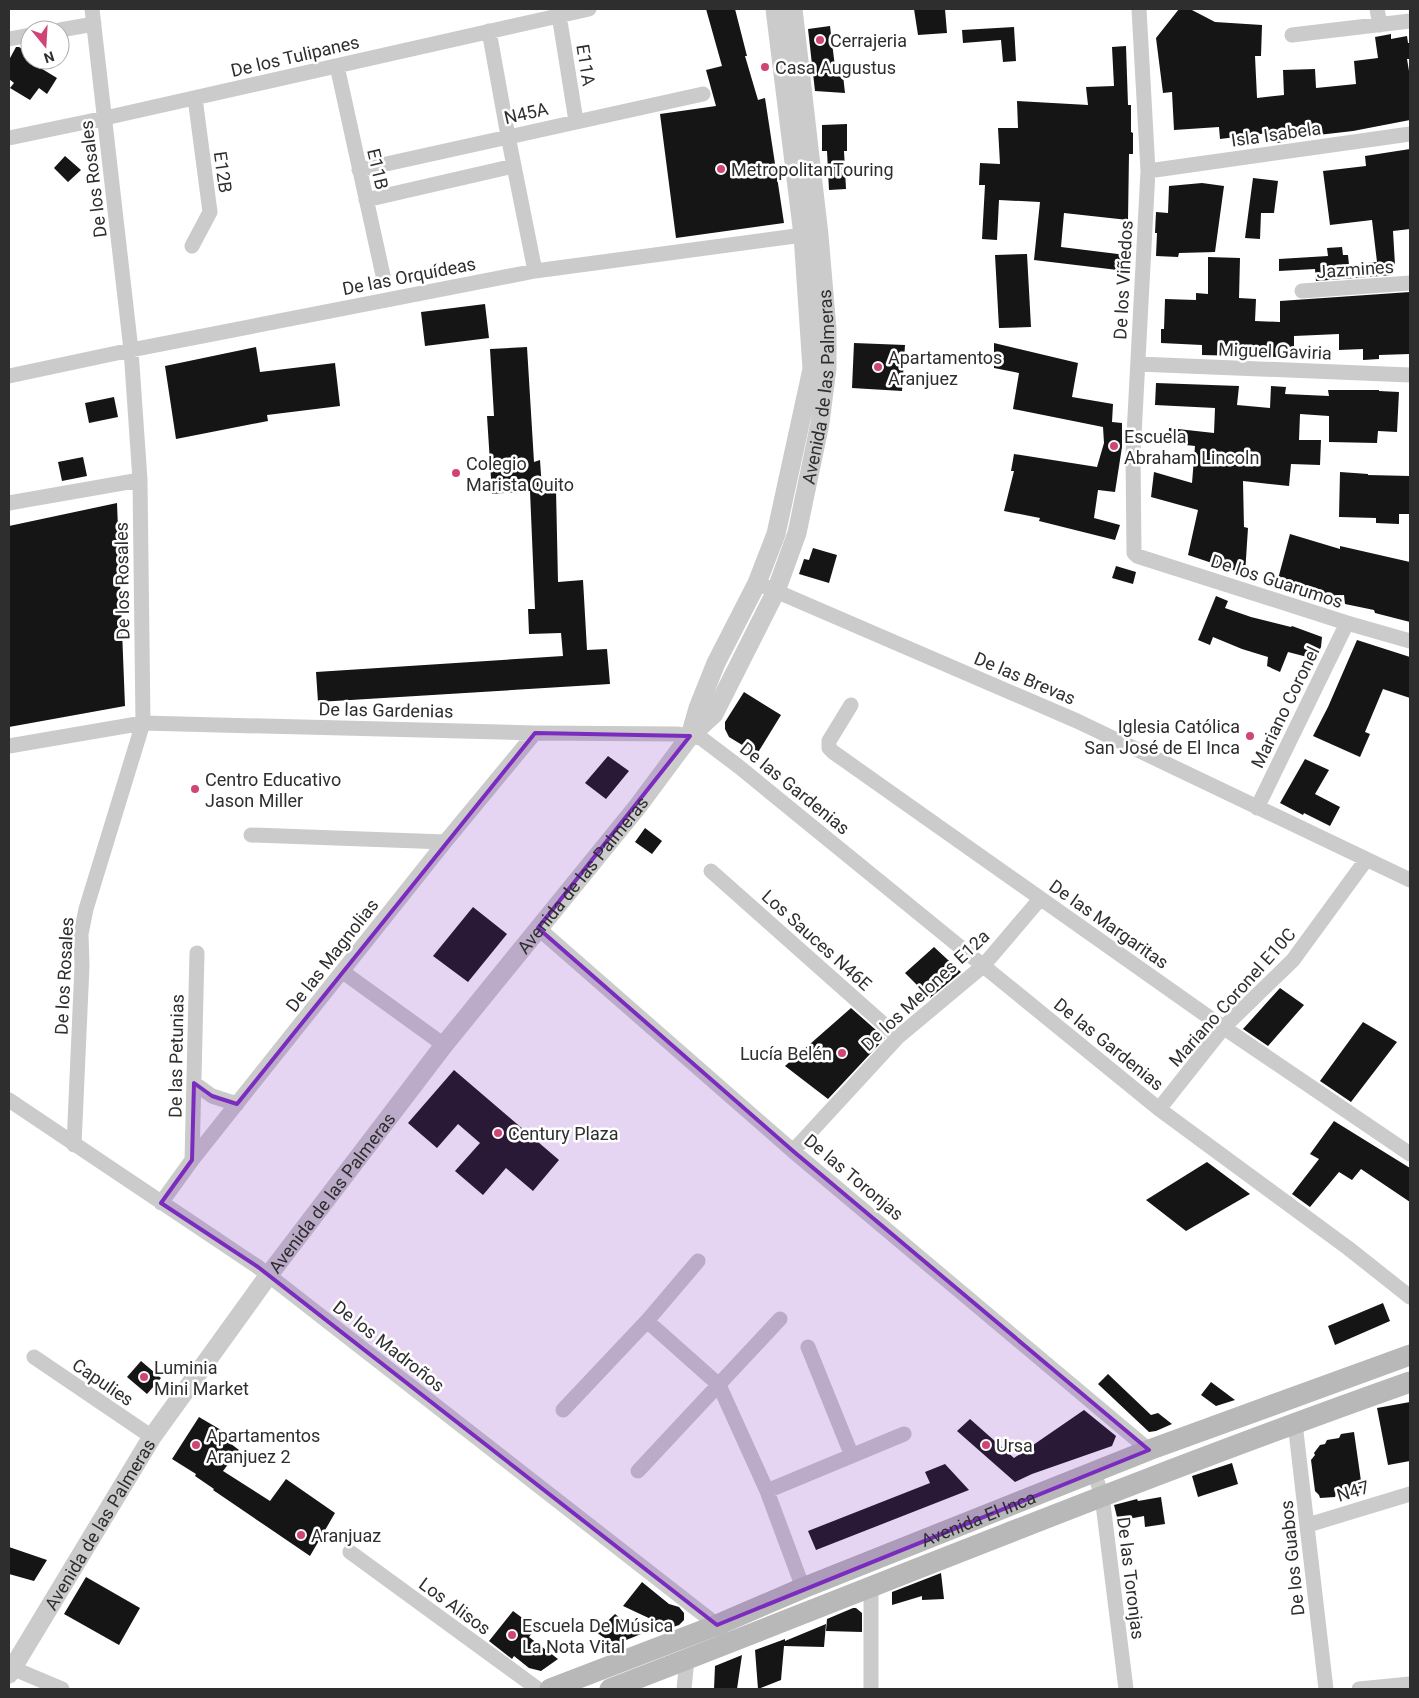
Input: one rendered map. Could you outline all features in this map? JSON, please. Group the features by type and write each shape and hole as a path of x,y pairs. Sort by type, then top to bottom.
{"main road":[{"name":"Avenida El Inca","path":"550,1689 717,1624 802,1588 1149,1450 1410,1355"},
{"name":"Avenida El Inca","path":"610,1689 1102,1496 1410,1382"}],"street":[{"name":"De los Rosales","path":"74,1145 82,966 81,934 86,909 144,723 140,480 131,350 92,9"},
{"name":"De los Tulipanes","path":"9,138 589,9"},
{"name":"Avenida de las Palmeras","path":"10,1671 152,1437 268,1276 444,1045 638,806 690,736 714,714 776,590 797,533 820,424 827,368 827,329 775,9"},
{"name":"Avenida de las Palmeras","path":"690,736 698,708 716,663 757,583 776,534 812,369 811,235 793,9"},
{"name":"De los Viñedos","path":"1134,553 1133,454 1148,171 1139,9"},
{"path":"1377,9 1380,24"},
{"name":"E11A","path":"559,15 576,121"},
{"path":"1292,35 1410,20"},
{"path":"70,28 94,24"},
{"path":"489,31 535,271"},
{"name":"E11B","path":"337,66 384,280"},
{"name":"N45A","path":"359,170 703,94"},
{"name":"E12B","path":"192,246 210,212 195,98"},
{"name":"Isla Isabela","path":"1148,171 1410,134"},
{"path":"366,200 514,166"},
{"name":"De las Orquídeas","path":"9,376 131,350 535,271 811,235"},
{"name":"Jazmines","path":"1302,291 1410,283"},
{"name":"Miguel Gaviria","path":"1138,364 1410,375"},
{"path":"9,503 140,480"},
{"name":"De los Guarumos","path":"1134,553 1137,556 1347,623 1410,641"},
{"name":"De las Brevas","path":"757,583 1077,721 1410,880"},
{"name":"Mariano Coronel","path":"1257,808 1347,623"},
{"name":"De las Margaritas","path":"851,706 829,741 829,748 1040,899 1410,1154"},
{"name":"De las Gardenias","path":"9,746 144,723 535,733 677,734 701,738 738,766 1159,1109 1348,1248 1410,1297"},
{"name":"De las Magnolias","path":"161,1203 192,1160 445,842 535,733"},
{"path":"251,834 445,842"},
{"name":"Mariano Coronel E10C","path":"1159,1109 1224,1027 1293,960 1366,860"},
{"name":"Los Sauces N46E","path":"711,871 898,1037"},
{"name":"De los Melones E12a","path":"793,1151 898,1037 983,966 1040,899"},
{"name":"De las Toronjas","path":"538,928 793,1151 1149,1450"},
{"name":"De las Petunias","path":"192,1160 197,953"},
{"path":"343,972 444,1045"},
{"path":"194,1083 212,1096 237,1104"},
{"name":"De los Madroños","path":"9,1100 258,1267 717,1624"},
{"path":"563,1410 647,1321 698,1261"},
{"path":"638,1471 780,1319"},
{"path":"647,1321 719,1384 768,1490 802,1588"},
{"path":"808,1347 852,1456"},
{"name":"Capulies","path":"34,1357 152,1437"},
{"name":"De los Guabos","path":"1295,1423 1326,1689"},
{"path":"768,1490 904,1434"},
{"name":"De las Toronjas","path":"1094,1472 1102,1496 1126,1689"},
{"name":"N47","path":"1308,1525 1410,1494"},
{"name":"Los Alisos","path":"350,1552 538,1689"},
{"path":"871,1586 871,1689"},
{"path":"717,1624 725,1645"},
{"path":"684,1689 687,1660"},
{"path":"10,1671 62,1689"},
{"path":"1359,1689 1410,1684"}],"highlighted area":[{"path":"535,733 690,736 538,928 793,1151 1149,1450 717,1625 258,1267 161,1203 192,1160 194,1083 212,1096 237,1104"}],"building":[{"name":"MetropolitanTouring","path":"706,9 735,9 747,56 745,56 758,100 765,98 784,223 676,238 660,114 716,106 706,70 722,66"},
{"path":"914,9 945,9 947,33 918,35"},
{"path":"1179,9 1190,9 1215,22 1262,25 1261,56 1255,56 1257,98 1284,95 1283,70 1315,69 1316,88 1356,84 1354,61 1378,58 1375,37 1391,34 1391,39 1407,36 1408,43 1410,43 1410,59 1407,59 1410,77 1410,120 1353,131 1292,138 1292,140 1277,143 1277,132 1220,139 1219,127 1174,130 1172,92 1163,93 1156,38"},
{"path":"830,26 835,67 842,66 845,93 815,91 808,29"},
{"path":"1014,27 1016,61 1003,62 1001,40 963,43 962,30"},
{"path":"1126,46 1128,105 1131,105 1131,132 1133,133 1133,154 1129,154 1128,220 1064,213 1061,247 1126,255 1126,271 1034,260 1040,202 999,200 997,240 982,239 985,185 979,185 980,163 1000,164 998,128 1018,128 1017,101 1088,105 1086,87 1114,86 1112,47"},
{"path":"16,47 19,47 20,70 44,70 57,78 47,94 39,88 30,100 10,88 14,83 9,79 9,60"},
{"path":"847,124 847,151 844,151 846,189 829,190 827,151 822,151 822,125"},
{"path":"1410,149 1410,229 1393,231 1395,265 1391,265 1392,275 1316,281 1315,269 1279,271 1279,259 1328,256 1327,248 1342,247 1343,255 1348,255 1349,265 1377,262 1372,220 1330,225 1323,171 1366,166 1365,156"},
{"path":"65,156 81,170 68,182 54,168"},
{"path":"1253,178 1278,181 1274,213 1261,213 1260,239 1245,238"},
{"path":"1202,183 1224,186 1215,252 1179,253 1178,257 1156,256 1156,212 1168,213 1169,186"},
{"path":"1027,254 1031,327 999,328 995,255"},
{"path":"1208,257 1240,258 1239,298 1256,299 1255,321 1280,322 1280,301 1410,292 1410,354 1379,355 1379,359 1363,360 1363,349 1339,350 1339,334 1294,336 1294,347 1279,347 1279,357 1202,355 1202,345 1161,343 1161,329 1164,329 1165,299 1196,300 1196,293 1208,294"},
{"path":"485,304 489,338 425,346 421,312"},
{"name":"Apartamentos Aranjuez","path":"854,343 905,345 902,391 852,388"},
{"path":"994,343 1078,363 1072,397 1113,404 1112,422 1122,423 1122,447 1115,492 1098,490 1094,518 1120,525 1115,540 1039,521 1040,518 1004,511 1014,471 1011,471 1014,454 1097,467 1104,443 1103,427 1013,409 1019,373 994,368"},
{"path":"256,347 260,372 335,363 340,406 267,415 268,421 176,439 165,366"},
{"path":"527,347 534,462 540,460 542,489 556,489 558,582 583,580 587,650 607,649 610,684 318,702 316,672 563,656 561,633 529,634 528,609 535,609 530,491 492,494 487,416 494,416 490,349"},
{"path":"1156,383 1239,386 1237,405 1270,408 1271,386 1286,387 1285,394 1329,396 1328,390 1399,392 1397,432 1378,431 1377,443 1329,442 1329,416 1300,414 1299,440 1321,440 1320,465 1291,464 1289,486 1243,481 1244,527 1248,528 1245,574 1188,555 1198,510 1151,497 1154,472 1192,483 1195,446 1168,443 1169,428 1214,433 1215,408 1155,405"},
{"path":"114,397 118,417 89,423 85,403"},
{"path":"83,457 87,476 62,481 58,462"},
{"path":"1340,472 1410,476 1410,514 1399,514 1399,524 1376,523 1376,518 1339,517"},
{"path":"117,503 125,706 9,727 9,526"},
{"path":"1290,534 1340,549 1340,546 1410,562 1410,622 1375,613 1374,610 1345,604 1344,595 1319,596 1319,591 1278,579"},
{"path":"813,548 837,555 829,583 799,574 804,559 809,560"},
{"path":"1116,566 1136,572 1133,584 1112,578"},
{"path":"1216,596 1228,601 1225,608 1251,617 1292,626 1322,637 1321,647 1315,659 1288,652 1280,672 1267,666 1268,657 1213,637 1210,645 1198,640"},
{"path":"1357,640 1410,657 1410,698 1383,689 1365,732 1370,734 1360,757 1313,736 1328,707"},
{"path":"744,692 781,715 757,754 729,737 725,729 725,722"},
{"path":"608,756 629,771 606,799 585,783"},
{"path":"1305,759 1329,770 1315,794 1340,807 1330,826 1280,803"},
{"path":"645,828 662,841 652,854 635,842"},
{"path":"473,907 507,934 468,982 433,956"},
{"path":"934,947 961,972 930,998 905,973"},
{"path":"1280,988 1304,1005 1268,1046 1243,1029"},
{"name":"Lucía Belén","path":"851,1008 885,1038 828,1099 785,1066"},
{"path":"1363,1022 1397,1042 1351,1102 1320,1081"},
{"name":"Century Plaza","path":"454,1070 559,1160 533,1191 506,1168 483,1195 455,1171 480,1143 458,1124 437,1148 408,1123"},
{"path":"1334,1121 1410,1168 1410,1202 1361,1169 1352,1180 1339,1172 1310,1207 1292,1194 1319,1159 1310,1154"},
{"path":"1207,1162 1250,1194 1186,1231 1146,1200"},
{"path":"1383,1303 1390,1321 1335,1345 1328,1326"},
{"name":"Luminia Mini Market","path":"141,1361 161,1378 147,1394 127,1377"},
{"path":"1108,1374 1151,1415 1158,1413 1172,1424 1149,1432 1098,1384"},
{"path":"1211,1382 1235,1400 1216,1406 1201,1395"},
{"path":"1410,1402 1410,1461 1388,1465 1377,1408"},
{"path":"1084,1410 1116,1436 1112,1446 1032,1474 1015,1482 957,1431 970,1419 1014,1458"},
{"name":"Aranjuaz","path":"199,1417 221,1430 218,1434 239,1450 223,1471 270,1501 286,1479 335,1513 310,1556 213,1490 195,1476 196,1474 172,1459"},
{"path":"1354,1432 1362,1488 1336,1493 1335,1497 1320,1498 1315,1491 1311,1460 1315,1455 1314,1453 1327,1440 1339,1438 1341,1434"},
{"path":"1232,1463 1238,1484 1198,1497 1192,1476"},
{"path":"945,1464 969,1490 816,1550 808,1531 930,1483 925,1472"},
{"path":"1161,1497 1165,1524 1145,1527 1144,1516 1118,1521 1114,1505 1137,1499 1138,1501"},
{"path":"9,1547 47,1560 34,1581 9,1574"},
{"path":"941,1573 944,1599 922,1600 922,1596 892,1605 892,1592"},
{"path":"86,1577 140,1608 119,1645 64,1614"},
{"path":"642,1582 669,1604 679,1607 684,1613 684,1620 679,1625 670,1628 623,1606"},
{"path":"853,1608 862,1613 862,1632 826,1631 827,1619"},
{"path":"513,1611 536,1628 529,1637 558,1659 541,1671 529,1668 514,1656 512,1659 489,1641"},
{"path":"615,1614 641,1634 614,1645 596,1632"},
{"path":"826,1624 824,1647 784,1646 781,1680 758,1689 755,1650 785,1639 785,1641"},
{"path":"742,1655 737,1689 714,1689 715,1666"}],"place":[{"name":"Cerrajeria","path":"820,40"},
{"name":"Casa Augustus","path":"765,67"},
{"name":"MetropolitanTouring","path":"721,169"},
{"name":"Apartamentos Aranjuez","path":"878,367"},
{"name":"Escuela Abraham Lincoln","path":"1114,446"},
{"name":"Colegio Marista Quito","path":"456,473"},
{"name":"Iglesia Católica San José de El Inca","path":"1250,736"},
{"name":"Centro Educativo Jason Miller","path":"195,789"},
{"name":"Lucía Belén","path":"842,1053"},
{"name":"Century Plaza","path":"498,1133"},
{"name":"Luminia Mini Market","path":"144,1377"},
{"name":"Apartamentos Aranjuez 2","path":"196,1445"},
{"name":"Ursa","path":"986,1445"},
{"name":"Aranjuaz","path":"301,1535"},
{"name":"Escuela De Música La Nota Vital","path":"512,1635"}]}
